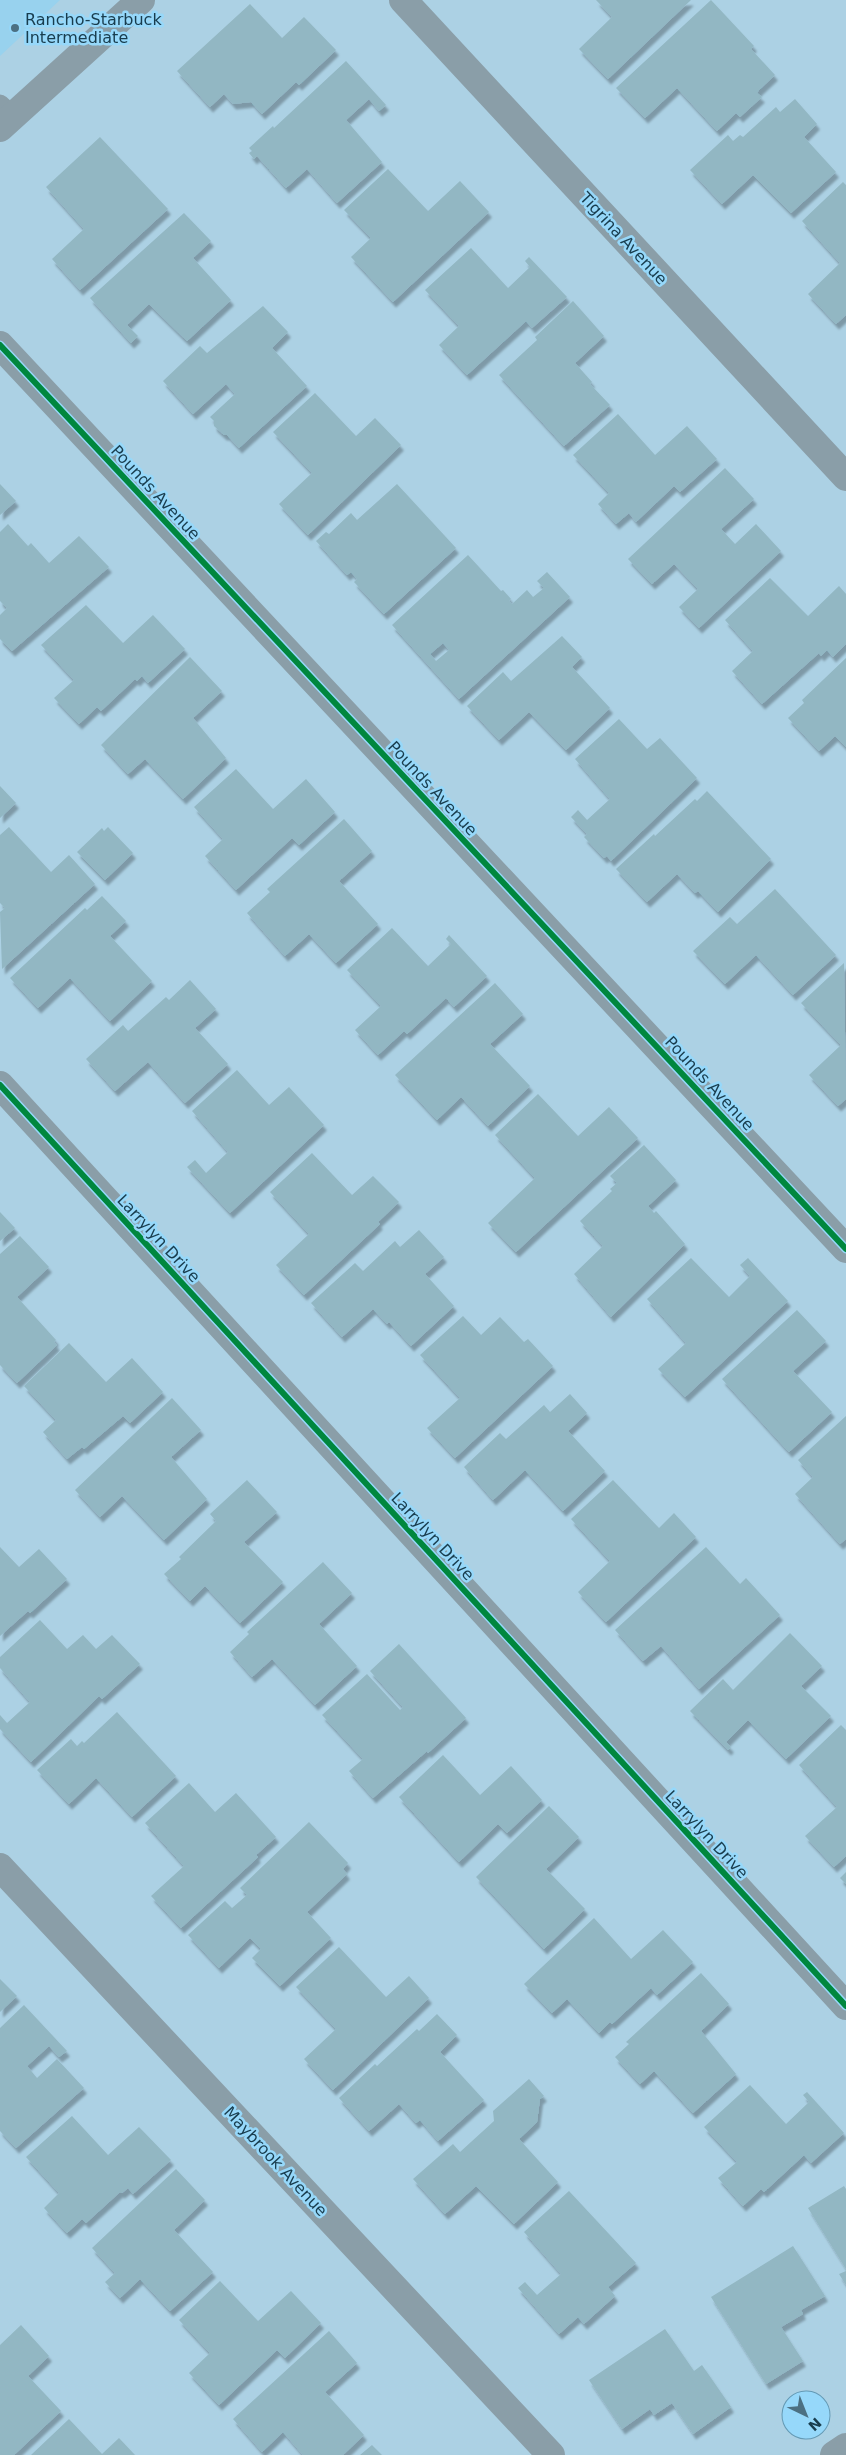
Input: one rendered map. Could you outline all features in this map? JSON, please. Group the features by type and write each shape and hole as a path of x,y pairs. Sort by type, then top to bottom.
{"street":[{"path":"4,116 141,0"},
{"name":"Tigrina Avenue","path":"402,0 846,477"},
{"name":"Pounds Avenue","path":"0,345 846,1249"},
{"name":"Larrylyn Drive","path":"0,1085 846,2006"},
{"name":"Maybrook Avenue","path":"0,1867 551,2455"},
{"path":"834,2455 846,2447"}],"shaded area":[{"name":"Rancho-Starbuck Intermediate","path":"0,0 60,0 0,56"}],"building":[{"path":"596,0 691,0 608,79 579,49 612,17"},
{"path":"711,0 754,46 751,49 775,75 757,93 762,97 740,117 736,113 717,131 677,88 645,118 616,88"},
{"path":"250,4 282,38 304,17 336,50 299,85 296,82 262,114 251,102 233,104 224,94 210,107 177,71"},
{"path":"346,61 386,105 379,111 369,99 346,120 382,162 337,203 307,169 286,188 257,156 254,159 249,153 252,151 249,148 273,126 274,128"},
{"path":"795,99 817,124 804,137 836,172 791,213 753,175 722,204 690,170 728,135 733,141 740,135 743,137 776,107 780,112"},
{"path":"100,137 168,209 80,290 52,259 84,229 46,187"},
{"path":"388,169 428,211 460,181 489,212 393,302 351,257 371,238 344,210"},
{"path":"843,182 846,185 846,315 836,324 808,294 840,263 802,221"},
{"path":"184,213 211,241 193,258 231,300 187,341 149,304 127,325 138,336 131,343 90,298"},
{"path":"471,248 508,288 530,267 525,261 529,257 567,297 532,328 526,321 467,375 439,345 459,326 425,290"},
{"path":"573,301 604,336 575,363 592,382 590,384 610,405 564,446 499,375 537,340 535,337"},
{"path":"263,306 288,332 272,348 307,386 239,448 227,435 224,435 214,426 214,421 210,417 235,394 226,384 193,414 163,381 200,346 207,353"},
{"path":"315,393 356,436 375,418 401,445 308,535 279,504 312,473 273,432"},
{"path":"618,414 655,455 687,426 717,459 680,492 674,486 636,522 629,513 616,524 598,504 609,493 573,455"},
{"path":"725,468 754,499 721,529 735,544 756,524 781,551 699,628 679,607 698,589 674,564 652,584 628,559"},
{"path":"0,484 16,501 0,515"},
{"path":"397,484 456,548 384,614 354,582 357,579 351,572 347,575 316,541 326,532 329,534 351,513 357,520"},
{"path":"8,524 28,546 31,543 49,563 79,536 109,567 12,651 0,639 0,615 7,608 0,601 0,532"},
{"path":"468,555 501,591 503,590 511,599 509,601 512,604 527,590 533,597 544,588 537,581 547,572 570,597 459,699 392,625","holes":["443,643 449,650 436,661 430,654"]},
{"path":"770,578 808,616 839,586 846,594 846,644 833,657 827,650 821,656 819,653 762,704 732,671 753,651 725,620"},
{"path":"86,605 123,643 153,615 185,649 148,683 142,676 137,681 135,679 101,711 97,707 79,724 54,698 74,680 41,645"},
{"path":"562,636 582,657 572,667 610,708 566,750 529,712 499,740 467,706 503,672 511,681"},
{"path":"190,657 222,691 193,718 226,758 183,799 145,759 128,774 101,745"},
{"path":"846,658 846,747 835,736 819,751 788,718 804,703 802,700"},
{"path":"619,719 647,749 660,738 697,778 611,861 607,856 604,858 584,837 587,834 571,817 578,810 587,820 610,799 575,759"},
{"path":"236,769 273,809 306,779 335,812 299,845 292,838 236,890 205,856 223,839 194,807"},
{"path":"0,786 16,803 0,818"},
{"path":"707,791 771,859 718,912 698,891 695,893 677,874 647,902 616,869 654,834 655,836 695,799 697,801"},
{"path":"344,819 372,851 339,881 378,924 336,963 309,934 285,956 247,913 270,892 267,889"},
{"path":"9,827 51,872 69,855 95,884 2,969 0,912 5,908 0,903 0,835"},
{"path":"108,827 133,853 105,880 77,852 102,828 104,831"},
{"path":"775,889 836,955 793,995 756,955 725,984 693,951 730,917 737,924"},
{"path":"102,896 126,921 110,936 152,981 110,1021 70,978 38,1008 10,978 85,908 87,910"},
{"path":"392,928 428,966 451,944 446,939 449,935 487,976 454,1007 446,998 407,1034 404,1031 378,1055 355,1030 381,1006 347,970"},
{"path":"844,963 846,1099 838,1106 809,1075 841,1045 801,1003"},
{"path":"190,980 216,1009 195,1028 228,1064 185,1103 148,1062 115,1091 86,1059 123,1025 128,1031 166,997 169,1000"},
{"path":"495,983 523,1014 490,1044 530,1086 488,1126 461,1097 437,1120 395,1075"},
{"path":"237,1070 269,1105 289,1087 324,1125 230,1213 187,1167 195,1160 206,1173 228,1152 192,1111"},
{"path":"538,1094 578,1136 609,1107 638,1138 516,1252 488,1223 535,1178 495,1135"},
{"path":"644,1145 676,1180 648,1206 654,1213 656,1211 685,1244 611,1317 574,1274 603,1246 580,1221 612,1191 610,1189 617,1183 610,1176"},
{"path":"312,1153 352,1195 373,1176 399,1202 378,1222 380,1224 304,1295 276,1265 309,1234 270,1192"},
{"path":"0,1212 15,1228 0,1241"},
{"path":"419,1230 444,1257 425,1274 454,1306 411,1346 389,1322 387,1324 373,1309 342,1337 311,1303 355,1263 363,1271 395,1241 400,1247"},
{"path":"20,1236 49,1267 17,1297 56,1340 54,1342 57,1345 17,1383 0,1365 0,1254"},
{"path":"691,1258 729,1297 750,1276 740,1265 748,1258 788,1301 685,1397 658,1369 686,1343 647,1299"},
{"path":"797,1310 826,1341 793,1371 832,1412 789,1452 722,1379"},
{"path":"463,1316 481,1335 500,1317 524,1342 528,1339 553,1366 455,1458 427,1428 460,1398 420,1355"},
{"path":"69,1343 106,1382 132,1358 163,1392 130,1423 123,1416 84,1449 82,1447 67,1459 43,1432 56,1420 24,1386"},
{"path":"570,1394 587,1413 568,1431 605,1471 563,1511 525,1470 493,1500 464,1467 500,1433 506,1439 544,1405 550,1412"},
{"path":"172,1398 201,1430 171,1457 207,1499 164,1540 122,1496 100,1517 75,1490"},
{"path":"846,1416 846,1539 840,1544 795,1494 813,1477 798,1460"},
{"path":"247,1480 277,1512 244,1542 283,1582 240,1623 205,1586 190,1601 164,1574 181,1559 179,1557 216,1521 210,1514"},
{"path":"613,1480 659,1528 674,1513 696,1537 606,1622 578,1592 610,1561 571,1519"},
{"path":"0,1547 19,1567 39,1549 67,1579 30,1613 28,1611 0,1636"},
{"path":"706,1547 740,1584 746,1578 780,1615 699,1689 661,1646 643,1661 615,1630"},
{"path":"323,1562 352,1593 319,1624 357,1666 315,1705 272,1659 252,1677 230,1652 249,1634 247,1632"},
{"path":"40,1620 67,1649 83,1635 96,1649 112,1635 140,1664 102,1699 99,1696 31,1762 0,1729 0,1715 7,1723 30,1702 0,1668 0,1657"},
{"path":"790,1633 822,1666 801,1686 831,1716 786,1759 748,1720 726,1742 731,1747 728,1750 690,1711 723,1679 733,1690"},
{"path":"399,1644 466,1718 428,1753 427,1751 373,1798 349,1771 363,1759 322,1715 367,1674 400,1710 403,1707 370,1671"},
{"path":"117,1712 176,1776 132,1817 96,1778 69,1804 37,1770 71,1739 77,1746 82,1741 84,1743"},
{"path":"841,1725 846,1730 846,1856 834,1867 805,1836 837,1807 799,1765"},
{"path":"443,1755 480,1795 511,1766 542,1800 507,1833 498,1824 459,1862 399,1797"},
{"path":"189,1783 215,1812 236,1793 276,1837 256,1855 258,1857 181,1928 151,1896 184,1866 145,1823"},
{"path":"549,1806 579,1837 546,1869 585,1909 544,1949 476,1877"},
{"path":"309,1822 348,1863 343,1869 347,1874 307,1912 331,1938 280,1986 252,1958 261,1949 250,1938 219,1968 188,1935 225,1901 232,1908 247,1895 240,1888"},
{"path":"846,1872 846,1884 840,1878"},
{"path":"594,1918 631,1959 663,1930 693,1962 657,1995 651,1988 612,2024 610,2022 599,2033 567,1999 552,2013 524,1984"},
{"path":"339,1947 386,1997 409,1976 429,1998 333,2090 304,2059 336,2029 296,1987"},
{"path":"701,1973 729,2004 701,2031 736,2074 693,2113 654,2071 640,2084 615,2057 629,2044 626,2042"},
{"path":"0,1979 17,1996 0,2012"},
{"path":"24,2005 67,2051 59,2057 49,2046 27,2066 37,2078 57,2059 84,2088 16,2148 0,2131 0,2028"},
{"path":"437,2014 457,2035 440,2052 484,2100 438,2141 420,2120 416,2123 399,2104 369,2131 339,2098 375,2064 377,2066 417,2029 419,2031"},
{"path":"529,2079 544,2096 540,2099 537,2122 519,2139 558,2182 514,2224 476,2186 445,2214 413,2179 453,2144 460,2152 494,2121 493,2111"},
{"path":"750,2085 786,2124 809,2102 803,2095 807,2092 844,2133 811,2163 804,2155 764,2192 761,2189 743,2206 718,2178 737,2162 704,2127"},
{"path":"72,2116 108,2155 139,2127 171,2160 133,2194 128,2188 122,2193 120,2192 86,2223 82,2219 67,2233 44,2208 59,2193 26,2157"},
{"path":"176,2169 205,2200 174,2230 213,2272 170,2311 140,2279 120,2298 105,2282 115,2273 92,2248"},
{"path":"844,2186 846,2189 846,2269 808,2208"},
{"path":"569,2191 636,2263 608,2287 615,2296 584,2324 578,2317 559,2334 518,2288 525,2282 537,2295 561,2274 524,2232"},
{"path":"793,2246 825,2296 801,2310 803,2314 781,2327 803,2361 766,2384 711,2297"},
{"path":"846,2271 846,2285 839,2274"},
{"path":"220,2281 258,2321 291,2291 321,2323 285,2358 277,2350 219,2405 189,2373 210,2353 179,2320"},
{"path":"21,2325 49,2356 28,2376 61,2411 14,2455 0,2455 0,2345"},
{"path":"665,2329 694,2371 702,2365 731,2407 693,2434 672,2403 654,2415 650,2409 622,2429 589,2380"},
{"path":"329,2331 357,2363 325,2392 364,2435 343,2455 303,2455 283,2432 262,2452 233,2419"},
{"path":"69,2419 102,2454 119,2438 135,2455 31,2455"},
{"path":"372,2445 382,2455 360,2455"}],"cycle path":[{"path":"0,345 846,1249"},
{"path":"0,1085 846,2006"}],"place":[{"name":"Rancho-Starbuck Intermediate","path":"15,28"}]}
